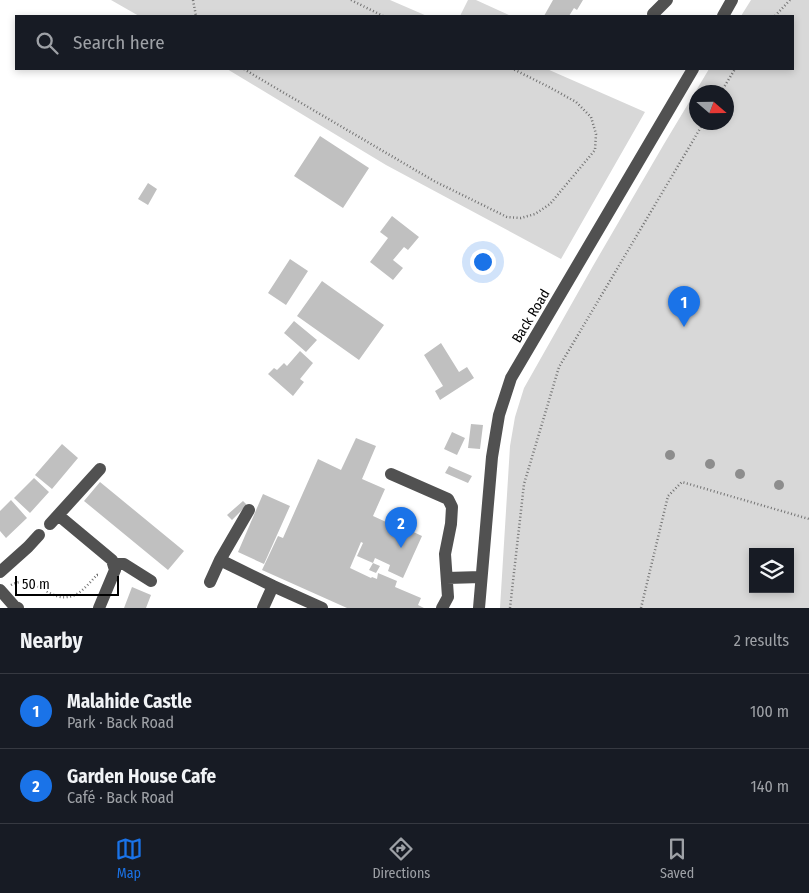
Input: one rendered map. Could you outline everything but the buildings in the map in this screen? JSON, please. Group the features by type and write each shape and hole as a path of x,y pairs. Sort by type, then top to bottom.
{"street":[{"path":"653,14 667,0"},
{"path":"724,15 732,0"},
{"name":"Back Road","path":"479,608 492,457 499,415 511,378 692,70"},
{"path":"99,608 113,570 112,560 54,519 100,469"},
{"path":"391,474 448,499 452,508 445,554 448,597 442,608"},
{"path":"210,582 220,560 249,510"},
{"path":"0,572 39,535"},
{"path":"220,560 322,608"},
{"path":"113,570 124,564 151,581"},
{"path":"447,578 481,577"},
{"path":"263,608 273,586"},
{"path":"1,591 18,608"}],"path":[{"path":"193,0 196,15"},
{"path":"351,0 381,15"},
{"path":"776,15 790,0"},
{"path":"246,70 434,181 507,217 521,218 535,214 550,204 595,150 596,134 591,116 576,102 515,70"},
{"path":"725,85 734,70"},
{"path":"510,608 524,484 559,367 699,130"},
{"path":"641,608 668,496 682,482 809,519"},
{"path":"1,591 15,583 25,582 33,583 51,596 69,598 78,594 97,575 107,574 113,570"}],"shaded area":[{"path":"111,0 390,0 425,15 137,15"},
{"path":"468,0 476,0 509,15 460,15"},
{"path":"751,0 809,0 809,608 500,608 510,446 515,417 524,388 689,102 689,130 734,130 734,85 699,85 708,70 794,70 794,15 742,15"},
{"path":"229,70 549,70 645,112 561,259 386,165"}],"place":[{"name":"Malahide Castle","path":"684,327"},
{"name":"Garden House Cafe","path":"401,548"}]}
